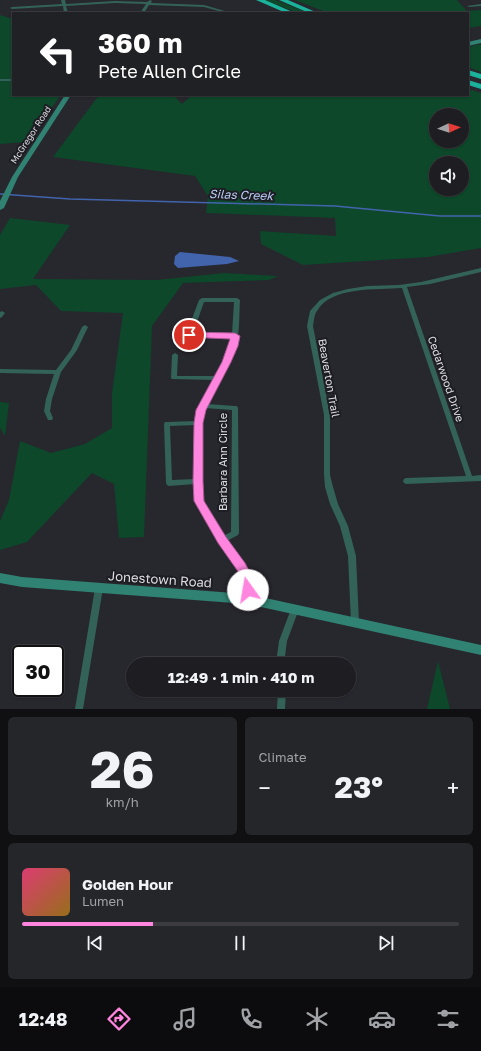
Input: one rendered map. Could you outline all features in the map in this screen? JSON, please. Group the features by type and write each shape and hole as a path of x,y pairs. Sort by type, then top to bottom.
{"highway":[{"path":"259,0 289,12"},
{"path":"282,0 312,12"},
{"path":"469,72 481,77"},
{"path":"469,82 481,88"}],"main road":[{"path":"469,44 481,41"},
{"name":"McGregor Road","path":"2,204 15,177 67,96"},
{"name":"Jonestown Road","path":"0,578 22,582 247,599 481,650"}],"street":[{"path":"63,0 66,12"},
{"path":"12,8 105,1 150,2 204,6 226,12"},
{"path":"143,12 150,2"},
{"path":"469,6 481,5"},
{"path":"0,80 12,80"},
{"name":"Beaverton Trail","path":"355,622 352,556 344,526 334,504 329,487 327,469 327,415 313,345 310,320 318,305 335,294 366,288 404,286 456,277 481,270"},
{"name":"Cedarwood Drive","path":"404,286 470,479"},
{"path":"235,336 189,335 202,300 236,300 235,336 233,346 219,378 202,406 198,423 198,481 199,501 222,540 241,566 248,580 247,599"},
{"path":"50,418 47,411 58,372 74,350 85,327"},
{"path":"175,356 174,378 219,378"},
{"path":"0,371 58,372"},
{"name":"Barbara Ann Circle","path":"202,406 235,408 235,533 222,540"},
{"path":"198,423 167,424 169,483 198,481"},
{"path":"406,481 481,478"},
{"path":"79,709 99,588"},
{"path":"281,657 283,641 295,609"},
{"path":"281,709 282,697"}],"green space":[{"path":"265,0 275,0 306,12 295,12"},
{"path":"295,0 457,0 467,11 481,10 481,26 469,28 469,12 325,12"},
{"path":"0,15 12,19 12,96 60,96 26,142 0,144"},
{"path":"481,44 481,72 469,67 469,47"},
{"path":"469,89 481,93 481,248 428,257 303,265 261,244 260,231 336,236 335,218 206,213 208,196 195,176 53,157 98,96 174,96 182,104 191,96 469,96"},
{"path":"10,218 70,225 33,279 157,280 224,273 278,276 269,280 183,283 152,326 144,537 119,538 114,484 92,473 27,542 0,550 0,521 9,500 20,441 51,453 85,444 112,428 112,393 123,313 61,311 36,285 0,289 0,235"},
{"path":"0,402 9,403 5,436 0,428"},
{"path":"438,661 450,709 427,709"}],"water":[{"path":"180,252 230,257 239,261 227,264 178,268 174,264 175,256"}],"waterway":[{"name":"Silas Creek","path":"0,194 70,199 335,206 440,216 481,216"}],"route":[{"path":"189,335 235,336 233,346 219,378 201,410 198,423 199,501 222,540 241,566 248,580 248,590"}]}
